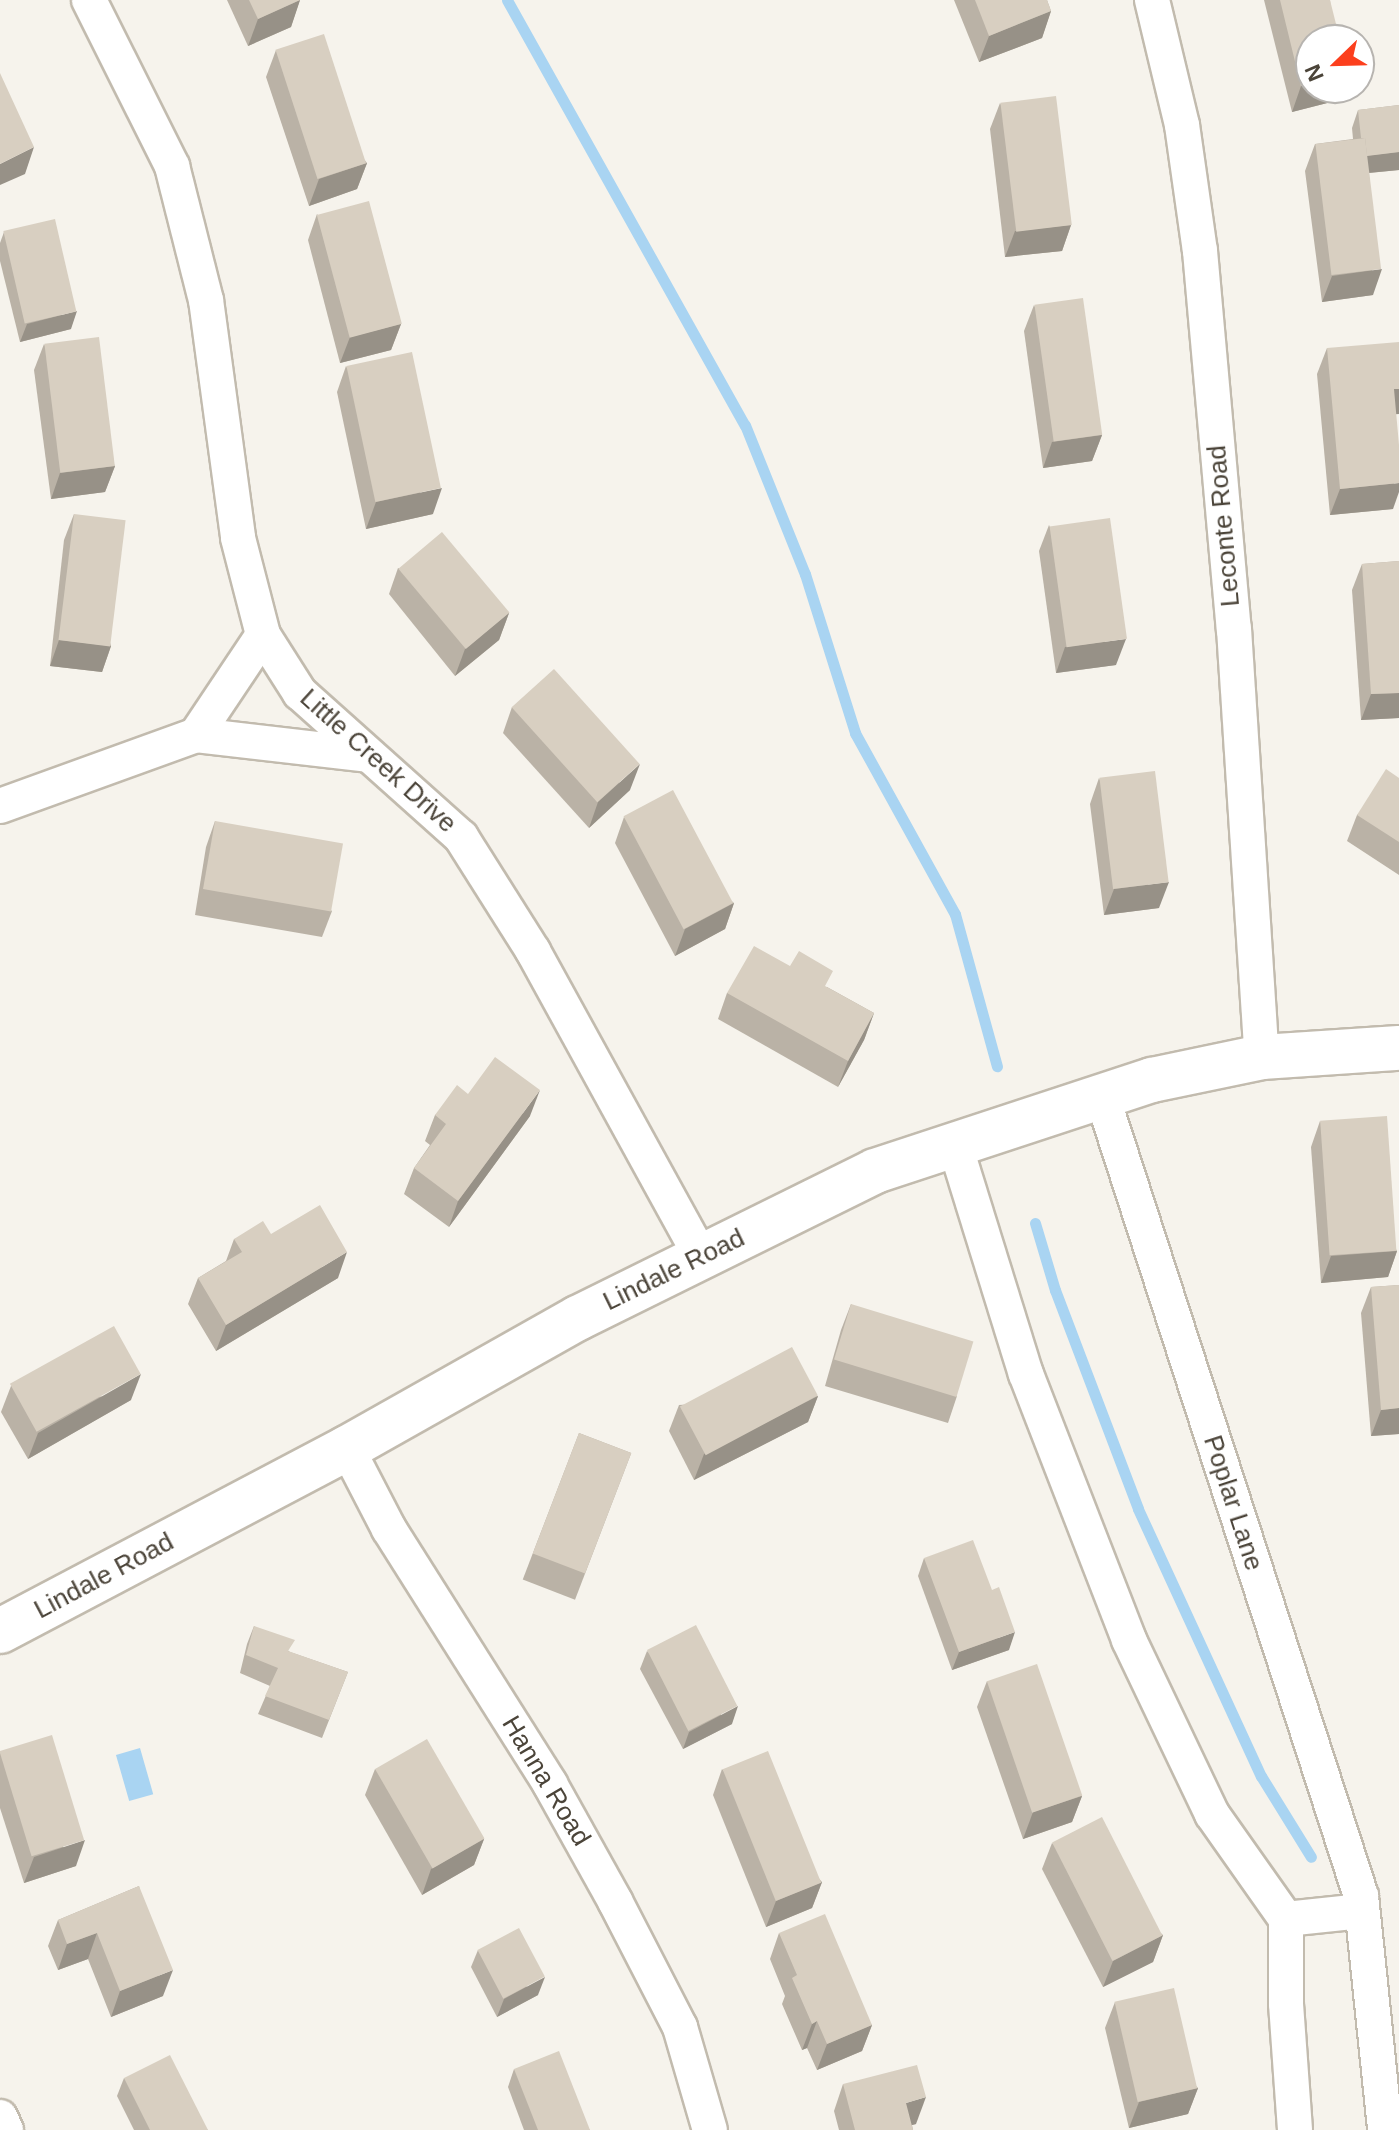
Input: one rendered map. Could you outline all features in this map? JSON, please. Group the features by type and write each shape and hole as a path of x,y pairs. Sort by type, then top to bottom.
{"street":[{"name":"Little Creek Drive","path":"89,0 172,166 206,300 238,538 263,635 300,693 461,837 533,951 701,1257"},
{"name":"Leconte Road","path":"1152,0 1182,125 1200,251 1234,629 1262,1057"},
{"path":"196,735 263,635"},
{"path":"0,806 196,735 368,755"},
{"name":"Lindale Road","path":"0,1631 347,1448 578,1318 875,1171 1152,1080 1262,1057 1399,1048"},
{"name":"Poplar Lane","path":"1102,1096 1361,1896 1385,2130"},
{"path":"955,1145 1026,1374 1129,1640 1212,1814 1286,1919 1286,2004 1295,2130"},
{"name":"Hanna Road","path":"347,1448 389,1529 550,1784 615,1901 680,2027 710,2130"},
{"path":"1286,1919 1362,1911"},
{"path":"0,2117 6,2130"}],"water":[{"path":"140,1748 153,1794 129,1801 116,1755"}],"building":[{"path":"249,0 300,0 258,19"},
{"path":"975,0 1047,0 1051,11 989,36"},
{"path":"1280,0 1330,0 1336,24 1295,24 1295,61"},
{"path":"324,34 366,163 318,179 275,50"},
{"path":"0,73 34,147 0,164"},
{"path":"1056,96 1072,225 1016,232 1000,103"},
{"path":"1399,105 1399,152 1367,156 1365,138 1361,138 1358,110"},
{"path":"1365,138 1381,269 1331,275 1315,144"},
{"path":"369,201 402,324 350,338 317,215"},
{"path":"55,219 76,312 25,323 3,231"},
{"path":"1083,298 1102,435 1054,441 1034,305"},
{"path":"99,337 115,466 60,473 44,344"},
{"path":"1399,342 1399,389 1394,389 1399,483 1340,489 1327,348"},
{"path":"412,352 441,488 375,502 346,366"},
{"path":"74,514 126,520 110,646 59,640"},
{"path":"1110,518 1127,639 1067,647 1050,526"},
{"path":"442,532 509,612 466,649 398,569"},
{"path":"1399,561 1399,693 1371,694 1362,564"},
{"path":"554,669 640,764 597,802 512,707"},
{"path":"1386,769 1399,778 1399,842 1357,815"},
{"path":"1155,771 1169,882 1113,889 1099,778"},
{"path":"673,790 733,903 684,929 624,816"},
{"path":"215,821 343,844 331,912 203,889"},
{"path":"754,946 790,966 799,951 833,971 825,986 874,1013 848,1061 727,993"},
{"path":"495,1057 540,1090 458,1201 414,1168 446,1124 435,1115 457,1085 468,1094"},
{"path":"1387,1116 1396,1251 1330,1255 1320,1121"},
{"path":"320,1205 347,1252 226,1325 198,1278 242,1252 234,1239 263,1221 271,1234"},
{"path":"1399,1285 1399,1408 1381,1410 1371,1287"},
{"path":"851,1304 973,1341 956,1397 834,1359"},
{"path":"114,1326 141,1374 37,1432 10,1384"},
{"path":"792,1347 818,1396 706,1455 680,1407"},
{"path":"579,1433 631,1453 585,1574 533,1553"},
{"path":"973,1540 992,1590 999,1587 1015,1632 959,1652 924,1558"},
{"path":"696,1625 737,1706 688,1731 647,1650"},
{"path":"254,1626 295,1640 288,1651 348,1672 329,1720 265,1696 278,1668 246,1655"},
{"path":"1037,1664 1082,1795 1032,1813 987,1681"},
{"path":"52,1735 84,1840 32,1856 0,1751"},
{"path":"427,1739 484,1839 433,1869 375,1769"},
{"path":"768,1751 821,1883 776,1901 723,1769"},
{"path":"1102,1817 1162,1936 1112,1961 1052,1842"},
{"path":"139,1886 173,1970 120,1991 97,1933 67,1944 58,1920"},
{"path":"825,1914 872,2025 827,2044 817,2021 812,2024 792,1978 797,1975 779,1933"},
{"path":"519,1928 545,1977 503,1999 478,1950"},
{"path":"1174,1988 1197,2088 1138,2102 1115,2002"},
{"path":"559,2051 590,2130 538,2130 514,2069"},
{"path":"170,2055 208,2130 150,2130 124,2078"},
{"path":"917,2065 926,2097 906,2103 913,2130 855,2130 843,2084"}],"waterway":[{"path":"507,0 745,425 805,574 855,733 955,914 997,1066"},
{"path":"1035,1223 1055,1290 1138,1509 1261,1776 1311,1857"}]}
